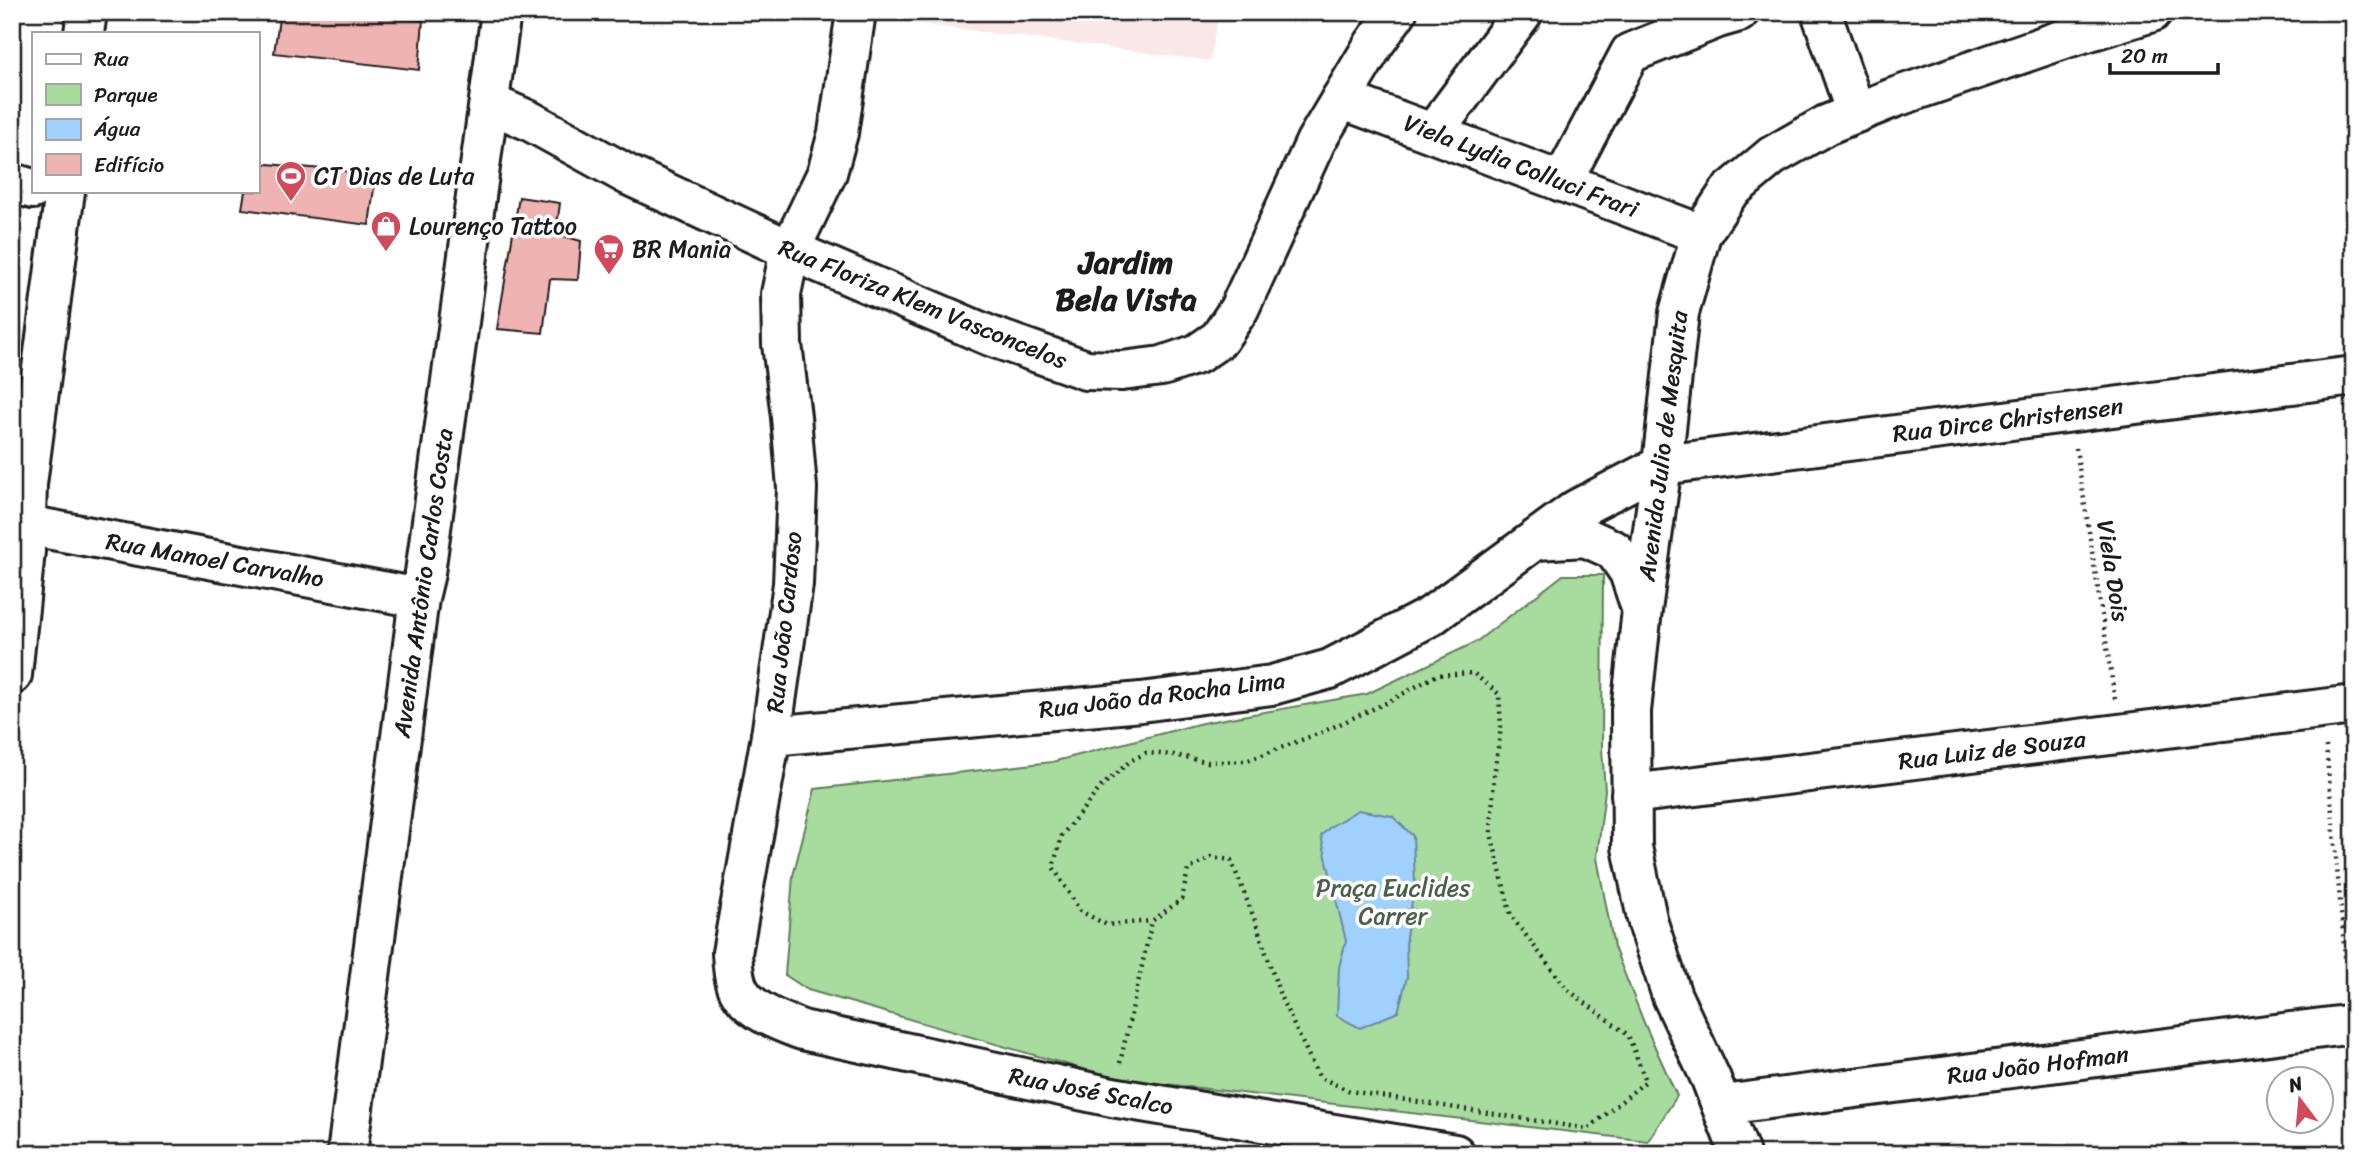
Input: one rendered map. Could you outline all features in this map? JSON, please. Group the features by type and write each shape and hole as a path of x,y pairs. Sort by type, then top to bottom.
{"street":[{"path":"84,32 87,12"},
{"name":"Avenida Antônio Carlos Costa","path":"347,1154 419,598 425,573 501,12"},
{"name":"Rua João Cardoso","path":"740,992 733,972 733,953 771,736 793,584 797,488 792,417 782,344 781,294 790,250 827,173 838,133 856,12"},
{"name":"Rua Floriza Klem Vasconcelos","path":"489,103 530,121 628,175 790,250 990,336 1086,370 1122,372 1162,366 1197,354 1219,340 1239,310 1316,141 1374,44 1397,12"},
{"path":"1433,133 1523,12"},
{"path":"1562,182 1630,53 1739,12"},
{"path":"1821,12 1856,113"},
{"name":"Avenida Julio de Mesquita","path":"1740,1154 1723,1105 1672,996 1648,923 1632,847 1631,710 1642,610 1679,313 1701,234 1730,192 1772,156 1826,125 2070,37 2152,12"},
{"name":"Viela Lydia Colluci Frari","path":"1341,99 1701,234"},
{"path":"12,183 32,188"},
{"path":"12,675 19,523 29,465 51,192"},
{"name":"Rua Dirce Christensen","path":"1662,465 2354,376"},
{"name":"Rua João da Rocha Lima","path":"771,736 1141,702 1272,684 1330,668 1431,616 1577,509 1662,465"},
{"name":"Rua Manoel Carvalho","path":"19,523 419,598"},
{"path":"1537,540 1585,537 1614,550 1629,572 1642,610"},
{"name":"Rua Luiz de Souza","path":"1631,794 2338,707"},
{"name":"Rua José Scalco","path":"740,992 755,1007 802,1030 1112,1097 1455,1154"},
{"name":"Rua João Hofman","path":"1723,1105 2352,1024"}],"path":[{"name":"Viela Dois","path":"2070,412 2121,734"},
{"path":"1112,1097 1152,921 1182,899 1188,870 1210,857 1231,860 1281,998 1319,1077 1350,1091 1588,1129 1646,1081 1628,1035 1568,990 1511,916 1490,833 1501,727 1499,694 1473,673 1437,675 1388,702 1320,733 1247,761 1208,762 1146,753 1130,761 1101,787 1062,835 1053,867 1080,911 1107,925 1152,921"},
{"path":"2338,707 2352,1024"}],"shaded area":[{"path":"867,12 1219,12 1210,61 867,17"}],"green space":[{"name":"Praça Euclides Carrer","path":"1563,575 1603,575 1602,749 1605,790 1597,858 1614,947 1677,1096 1648,1141 1114,1078 808,990 785,975 793,876 815,789 1052,762 1202,723 1367,694 1476,642"}],"water":[{"path":"1358,810 1392,816 1413,836 1415,884 1406,937 1407,977 1398,1012 1360,1028 1337,1016 1339,967 1346,941 1321,836 1330,827"}],"building":[{"path":"280,12 348,12 423,20 419,70 274,53"},
{"path":"259,163 376,174 369,225 242,209 245,192 259,192"},
{"path":"519,197 560,203 556,234 581,241 578,280 550,279 543,333 497,329"}],"place":[{"name":"CT Dias de Luta","path":"291,203"},
{"name":"Lourenço Tattoo","path":"386,253"},
{"name":"BR Mania","path":"609,276"}],"district":[{"name":"Jardim Bela Vista","path":"1126,280"}]}
